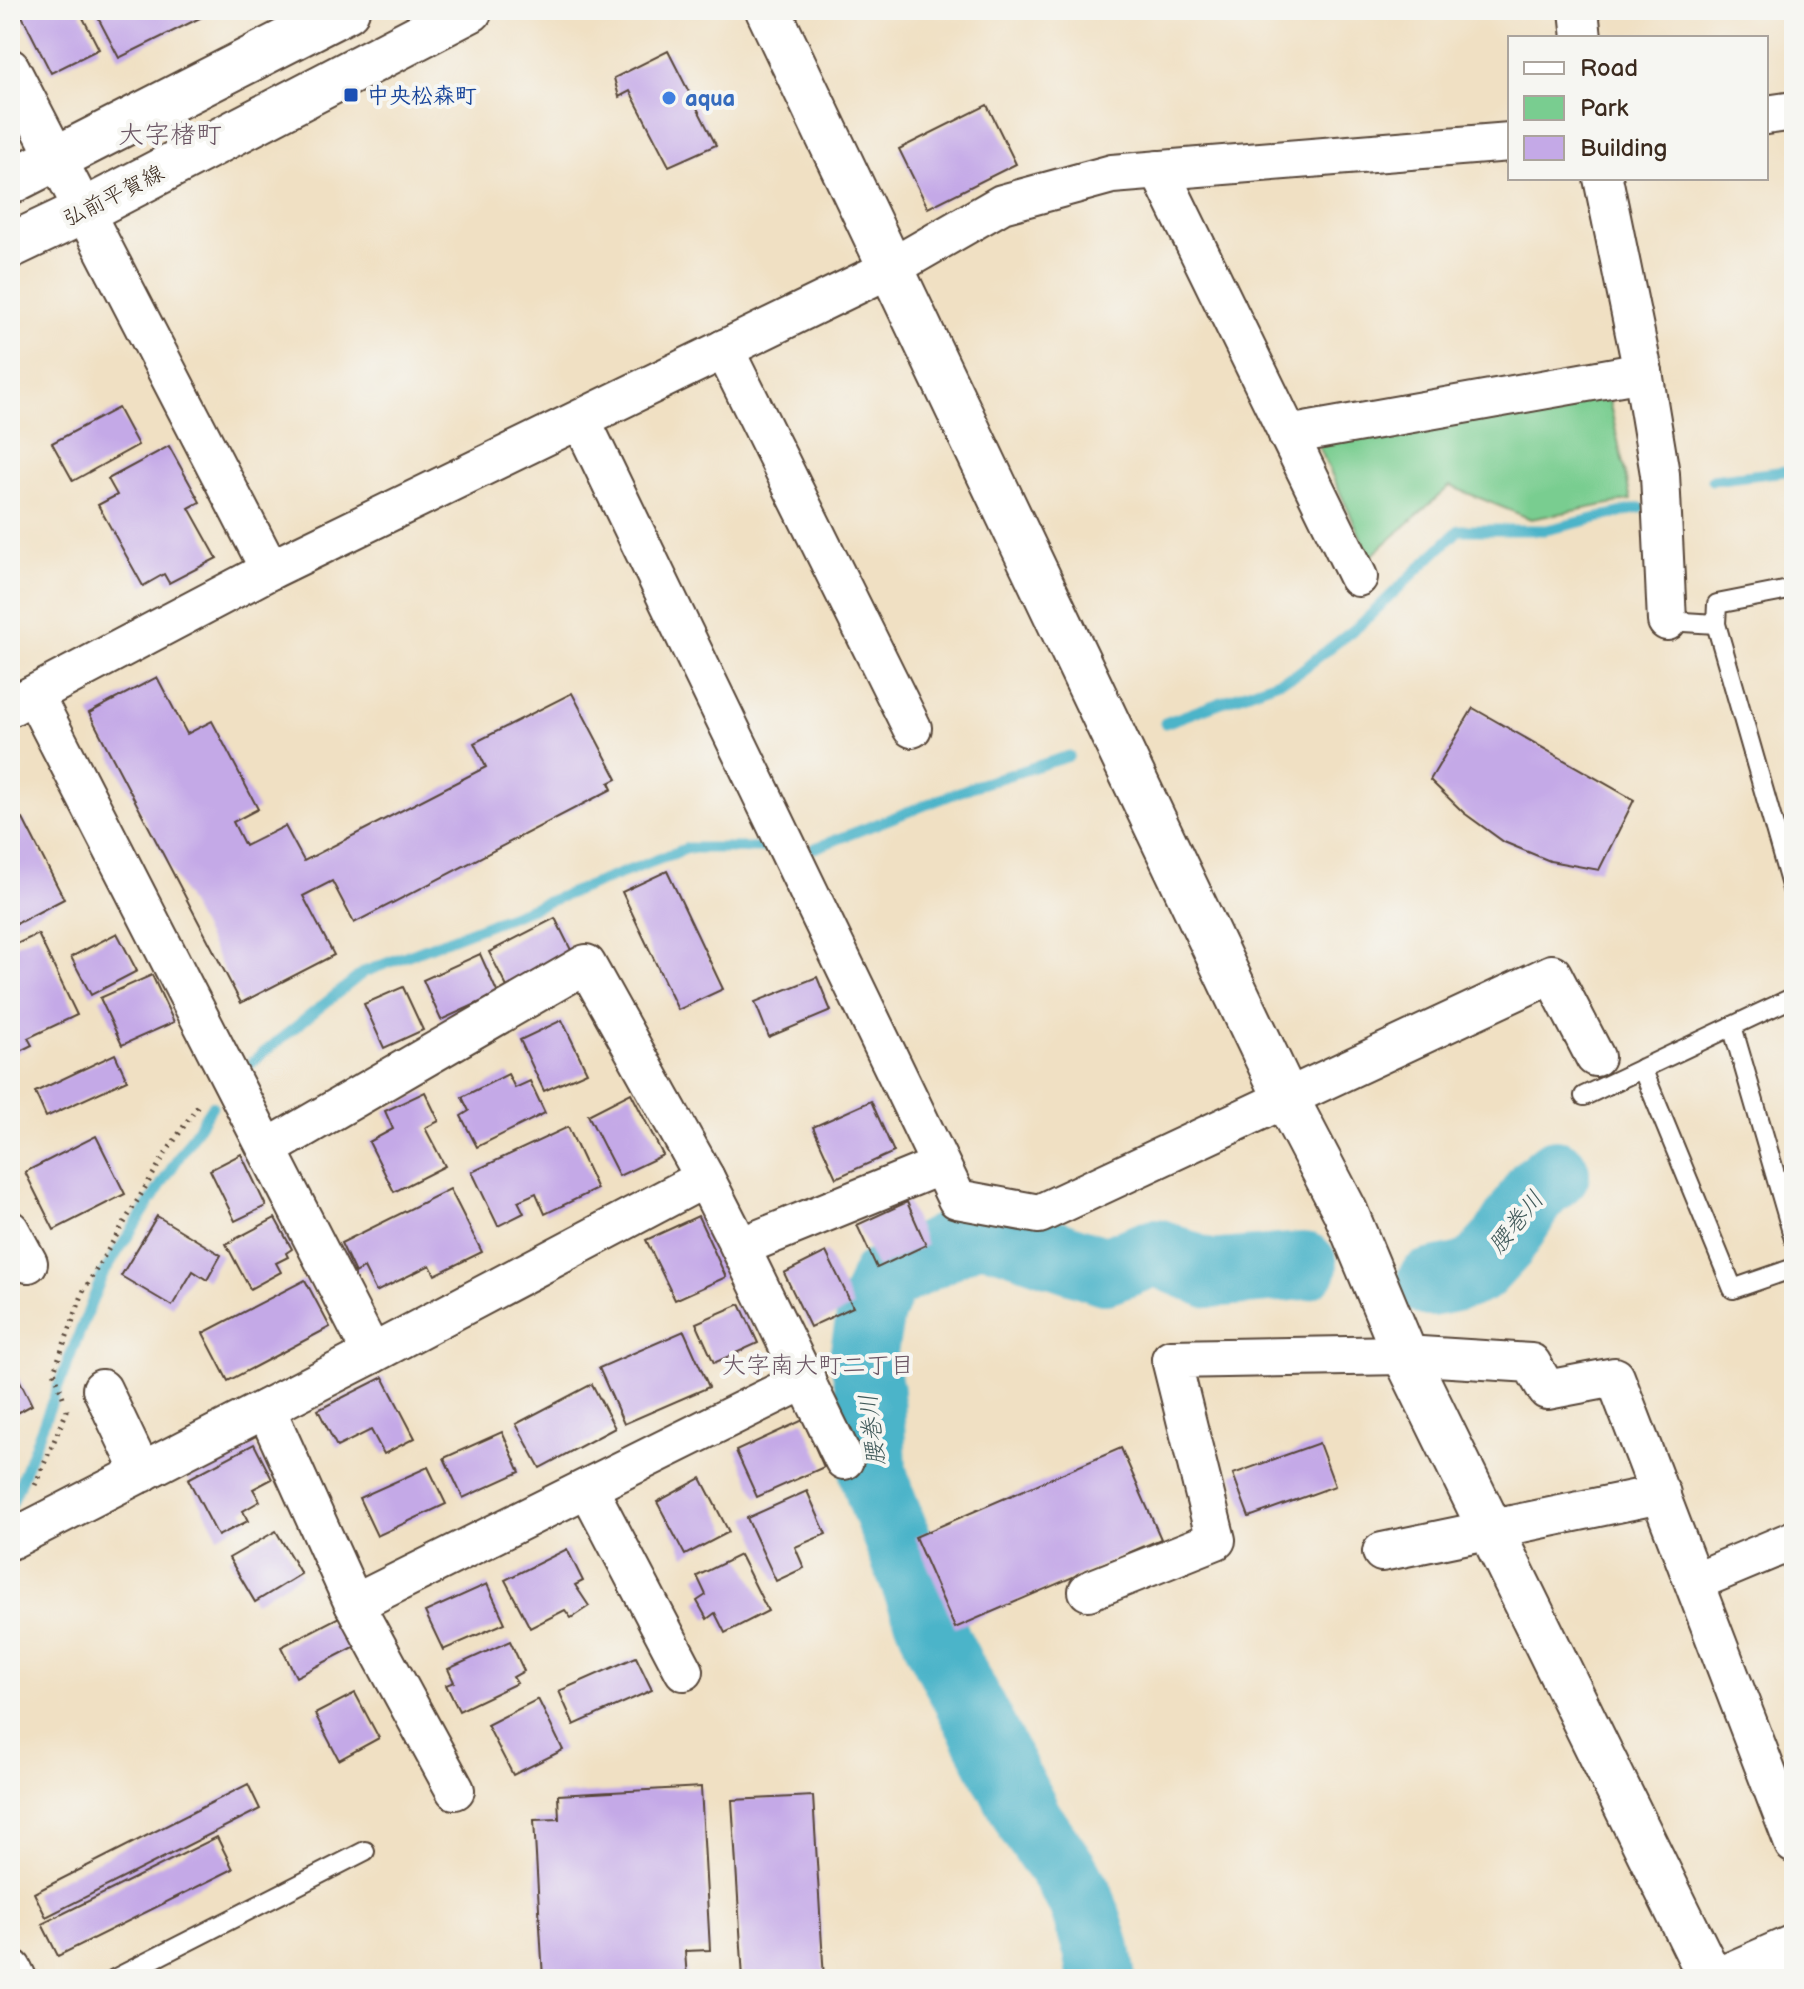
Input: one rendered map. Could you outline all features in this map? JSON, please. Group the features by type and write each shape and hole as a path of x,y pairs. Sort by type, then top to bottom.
{"street":[{"path":"10,182 347,10"},
{"name":"弘前平賀線","path":"10,246 84,211 470,10"},
{"path":"768,10 1286,1098 1345,1211 1405,1355 1711,1979"},
{"path":"1579,10 1582,36"},
{"path":"10,68 270,570"},
{"path":"1768,115 1794,111"},
{"path":"372,1354 225,1067 22,701 270,570 891,268 1002,204 1112,174 1508,142"},
{"path":"1159,170 1358,577"},
{"path":"1603,180 1643,372 1660,474 1667,621"},
{"path":"724,349 912,728"},
{"path":"1288,435 1643,372"},
{"path":"581,420 957,1199 1039,1214 1552,974 1595,1057"},
{"path":"267,1149 586,964 705,1178 844,1460"},
{"path":"740,1247 939,1166"},
{"path":"18,1536 705,1178"},
{"path":"10,1230 28,1263"},
{"path":"1088,1591 1216,1540 1171,1359 1405,1355 1531,1363 1547,1390 1615,1377 1794,1844"},
{"path":"354,1604 806,1379"},
{"path":"102,1389 142,1473"},
{"path":"266,1409 354,1604 455,1790"},
{"path":"588,1488 684,1671"},
{"path":"1382,1552 1661,1494"},
{"path":"1694,1582 1794,1540"},
{"path":"1721,1979 1794,1947"},
{"path":"10,1971 14,1979"}],"lane":[{"path":"1794,589 1717,604 1716,624 1794,896"},
{"path":"1667,621 1716,624"},
{"path":"1584,1096 1794,997"},
{"path":"1732,1026 1794,1239"},
{"path":"1642,1068 1733,1289 1794,1268"},
{"path":"114,1979 365,1851"}],"path":[{"path":"18,1536 25,1508 67,1411 54,1371 84,1290 164,1156 225,1067"}],"green space":[{"path":"1607,391 1631,500 1531,519 1450,486 1370,557 1313,434"}],"building":[{"path":"28,10 79,10 99,49 51,73 21,14"},
{"path":"103,10 216,10 119,58 96,14"},
{"path":"668,51 716,145 669,166 630,91 619,97 614,78"},
{"path":"987,105 1016,164 928,208 899,149"},
{"path":"118,408 138,445 73,481 52,443"},
{"path":"169,446 200,502 189,508 217,558 169,583 164,574 143,586 98,505 117,495 108,479"},
{"path":"157,677 187,734 212,721 258,809 233,822 245,846 285,826 304,861 486,767 474,743 572,693 617,779 609,783 612,789 354,923 332,881 303,896 334,955 241,1003 89,713"},
{"path":"1473,708 1634,800 1599,870 1550,861 1504,842 1464,813 1430,780"},
{"path":"23,819 64,899 12,926 10,826"},
{"path":"667,871 723,989 678,1010 622,892"},
{"path":"555,918 576,960 510,993 489,952"},
{"path":"117,933 137,971 91,995 71,957"},
{"path":"38,934 77,1015 28,1038 32,1045 10,1056 10,947"},
{"path":"480,954 498,994 441,1020 423,980"},
{"path":"152,975 174,1022 122,1045 100,998"},
{"path":"817,977 831,1011 769,1037 755,1002"},
{"path":"403,987 423,1030 384,1048 364,1004"},
{"path":"562,1020 587,1072 544,1091 520,1040"},
{"path":"115,1054 127,1080 46,1117 35,1092"},
{"path":"508,1074 515,1088 530,1081 545,1113 477,1147 461,1116 469,1111 462,1097"},
{"path":"425,1092 439,1121 425,1128 445,1166 394,1192 369,1142 393,1129 385,1111"},
{"path":"631,1093 663,1155 619,1176 588,1115"},
{"path":"871,1101 894,1152 836,1178 813,1127"},
{"path":"568,1127 597,1189 545,1214 536,1193 518,1201 524,1213 498,1226 472,1172"},
{"path":"96,1136 125,1194 54,1230 25,1172"},
{"path":"241,1154 266,1206 235,1221 210,1170"},
{"path":"450,1189 482,1252 435,1275 430,1265 376,1292 364,1268 355,1273 341,1243"},
{"path":"907,1202 926,1245 877,1268 857,1225"},
{"path":"157,1216 221,1255 207,1280 193,1271 172,1306 121,1276"},
{"path":"698,1216 726,1277 675,1300 646,1240"},
{"path":"275,1218 292,1249 286,1253 288,1257 276,1263 281,1272 250,1289 226,1244"},
{"path":"826,1252 853,1307 810,1327 784,1273"},
{"path":"305,1280 330,1327 228,1381 203,1333"},
{"path":"740,1304 758,1343 714,1363 696,1323"},
{"path":"684,1331 709,1387 624,1424 599,1368"},
{"path":"10,1361 32,1405 10,1417"},
{"path":"383,1377 415,1438 384,1454 371,1430 337,1447 318,1410"},
{"path":"592,1384 615,1428 540,1468 516,1424"},
{"path":"803,1420 824,1467 757,1497 736,1451"},
{"path":"502,1432 520,1472 463,1498 444,1458"},
{"path":"1319,1443 1335,1486 1249,1517 1233,1474"},
{"path":"254,1444 272,1479 253,1489 260,1501 243,1511 248,1521 218,1536 188,1479"},
{"path":"1121,1448 1161,1539 955,1628 915,1537"},
{"path":"428,1467 446,1504 377,1536 359,1498"},
{"path":"701,1478 729,1532 685,1555 657,1502"},
{"path":"807,1491 826,1534 795,1547 804,1568 776,1581 747,1518"},
{"path":"276,1531 301,1574 255,1602 229,1558"},
{"path":"567,1549 583,1581 575,1585 589,1606 571,1618 565,1610 530,1628 505,1580"},
{"path":"740,1555 768,1611 725,1633 715,1613 707,1619 697,1601 706,1595 697,1576"},
{"path":"487,1584 505,1623 443,1650 425,1612"},
{"path":"341,1616 356,1646 296,1677 281,1647"},
{"path":"510,1641 524,1671 513,1677 517,1683 459,1711 446,1685 454,1682 448,1669"},
{"path":"636,1657 652,1690 574,1725 559,1691"},
{"path":"355,1693 379,1738 339,1760 315,1714"},
{"path":"538,1699 563,1750 513,1775 487,1725"},
{"path":"248,1784 260,1809 46,1917 34,1893"},
{"path":"701,1787 710,1950 685,1951 687,1979 543,1979 534,1820 559,1819 558,1795"},
{"path":"813,1796 824,1979 743,1979 732,1800"},
{"path":"217,1837 233,1869 58,1956 42,1924"}],"waterway":[{"path":"1712,480 1794,470"},
{"path":"1165,723 1295,675 1361,624 1459,530 1546,530 1640,508"},
{"path":"815,848 974,786 1069,756"},
{"path":"252,1062 364,972 688,848 761,848"},
{"path":"10,1508 102,1276 212,1106"},
{"name":"腰巻川","path":"1430,1283 1478,1270 1503,1243 1538,1188 1556,1173"},
{"name":"腰巻川","path":"1102,1979 1097,1949 1081,1899 1030,1822 939,1645 880,1495 873,1472 870,1392 863,1356 871,1312 883,1280 972,1233 1006,1237 1105,1271 1156,1252 1209,1274 1304,1266"}],"place":[{"name":"中央松森町","path":"351,95"},
{"name":"aqua","path":"669,98"}],"district":[{"name":"大字楮町","path":"170,134"},
{"name":"大字南大町二丁目","path":"818,1365"}]}
